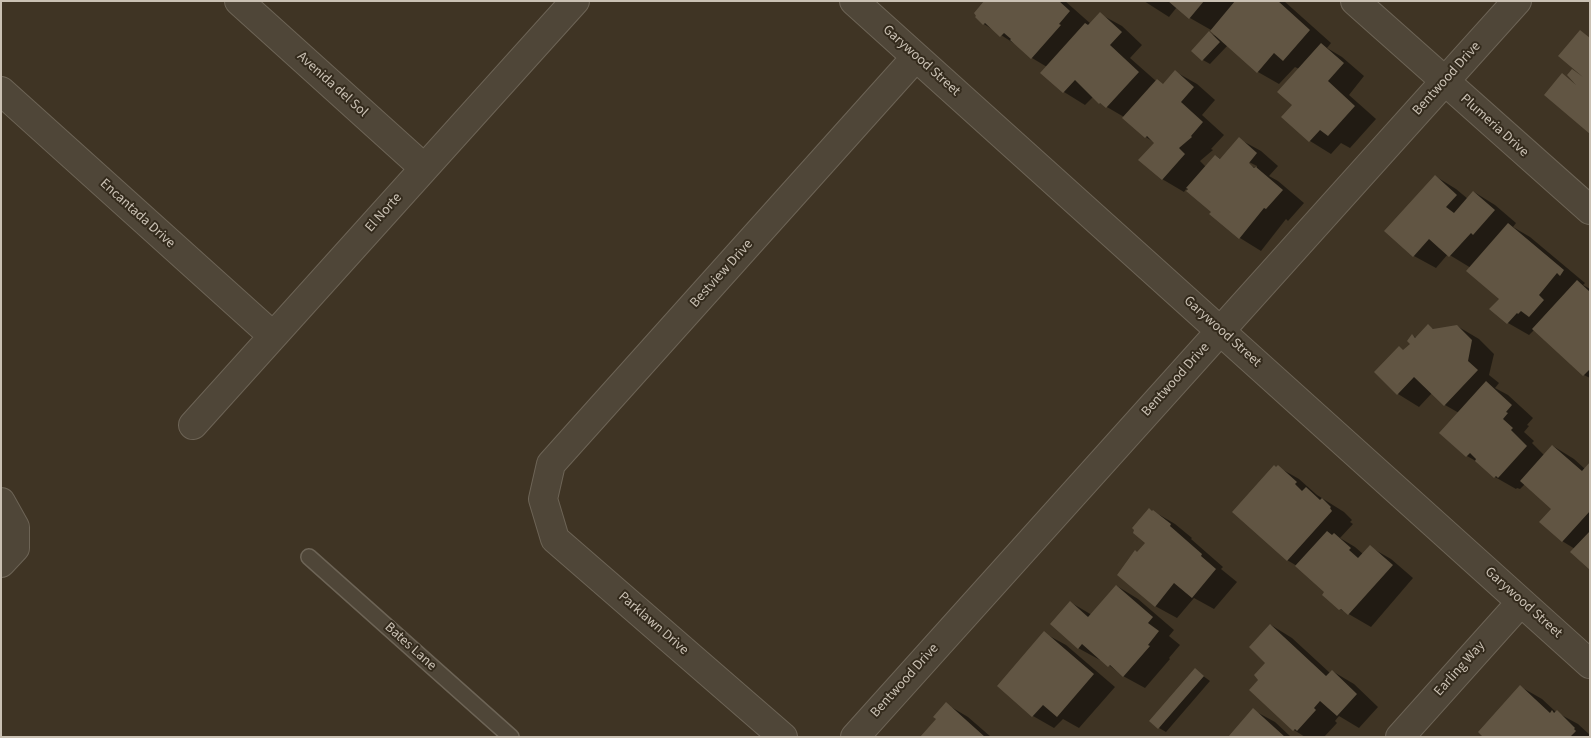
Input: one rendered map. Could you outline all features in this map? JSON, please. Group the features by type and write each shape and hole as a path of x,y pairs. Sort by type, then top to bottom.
{"street":[{"name":"Avenida del Sol","path":"239,1 424,168"},
{"name":"El Norte","path":"193,425 575,1"},
{"name":"Garywood Street","path":"854,1 1590,664"},
{"name":"Plumeria Drive","path":"1355,1 1590,210"},
{"name":"Bentwood Drive","path":"856,737 1517,1"},
{"name":"Bestview Drive","path":"543,499 552,464 916,57"},
{"name":"Encantada Drive","path":"1,91 273,336"},
{"name":"Parklawn Drive","path":"543,499 555,539 784,737"},
{"path":"1,563 15,548 15,527 2,503"},
{"name":"Earling Way","path":"1400,737 1521,602"}],"lane":[{"name":"Bates Lane","path":"309,557 511,737"}],"building":[{"path":"984,1 1059,1 1070,11 1059,24 1061,25 1031,59 1004,33 1000,37 985,23 983,25 975,17 974,13"},
{"path":"1168,1 1204,1 1189,19"},
{"path":"1235,1 1278,1 1310,30 1283,61 1274,53 1257,73 1210,31"},
{"path":"1100,12 1122,32 1110,45 1139,72 1106,108 1099,104 1075,80 1063,93 1040,73 1085,23 1088,25"},
{"path":"1580,30 1590,38 1590,134 1544,95 1562,73 1576,85 1567,75 1572,69 1583,77 1558,56"},
{"path":"1209,31 1220,42 1202,61 1191,51"},
{"path":"1321,43 1344,63 1328,81 1355,106 1328,136 1320,130 1309,142 1281,117 1292,105 1277,92"},
{"path":"1175,70 1194,87 1181,102 1203,122 1192,137 1179,148 1185,154 1162,180 1138,160 1154,143 1147,136 1145,138 1122,118 1157,79 1163,84"},
{"path":"1239,137 1257,153 1249,163 1283,190 1266,209 1264,208 1239,239 1209,214 1211,212 1186,191 1188,189 1186,188 1215,155 1220,159"},
{"path":"1435,175 1457,195 1446,207 1454,213 1473,191 1495,210 1473,235 1471,233 1449,257 1429,239 1413,257 1384,231"},
{"path":"1508,223 1564,270 1560,276 1557,273 1539,295 1544,300 1529,317 1521,311 1507,324 1489,309 1499,299 1466,271"},
{"path":"1577,280 1590,292 1590,369 1583,376 1532,329"},
{"path":"1428,324 1433,329 1457,325 1472,340 1468,361 1478,370 1444,406 1414,377 1397,395 1374,372 1399,346 1403,350 1410,344 1407,341 1412,334 1415,338"},
{"path":"1486,381 1512,405 1503,419 1527,446 1498,478 1496,476 1494,478 1475,461 1476,459 1470,453 1466,457 1439,433"},
{"path":"1552,445 1582,471 1590,462 1590,511 1562,542 1539,522 1551,509 1520,481"},
{"path":"1274,465 1276,467 1278,465 1297,482 1295,484 1302,491 1306,487 1320,500 1322,498 1331,507 1332,511 1287,561 1232,512"},
{"path":"1149,508 1171,524 1170,526 1216,569 1192,598 1174,583 1155,607 1117,575 1135,550 1137,552 1145,543 1133,533 1134,530 1132,528"},
{"path":"1327,531 1332,535 1334,533 1351,548 1349,550 1358,558 1370,545 1393,565 1348,615 1341,609 1339,610 1322,595 1324,592 1295,566"},
{"path":"1590,531 1590,570 1570,552"},
{"path":"1116,585 1153,617 1148,623 1159,631 1148,645 1150,646 1123,677 1110,665 1108,667 1082,644 1078,649 1050,624 1070,601 1088,617"},
{"path":"1270,624 1326,676 1332,670 1357,694 1337,716 1320,701 1314,708 1316,710 1297,731 1295,729 1293,731 1249,690 1258,680 1254,675 1265,663 1249,647"},
{"path":"1044,631 1094,674 1057,717 1043,705 1032,717 997,686"},
{"path":"1195,668 1204,676 1158,729 1149,721"},
{"path":"1520,685 1550,713 1552,710 1554,713 1557,710 1576,731 1570,737 1483,737 1478,732"},
{"path":"946,702 985,737 920,737 936,719 933,717"},
{"path":"1253,708 1285,737 1228,737"}]}
